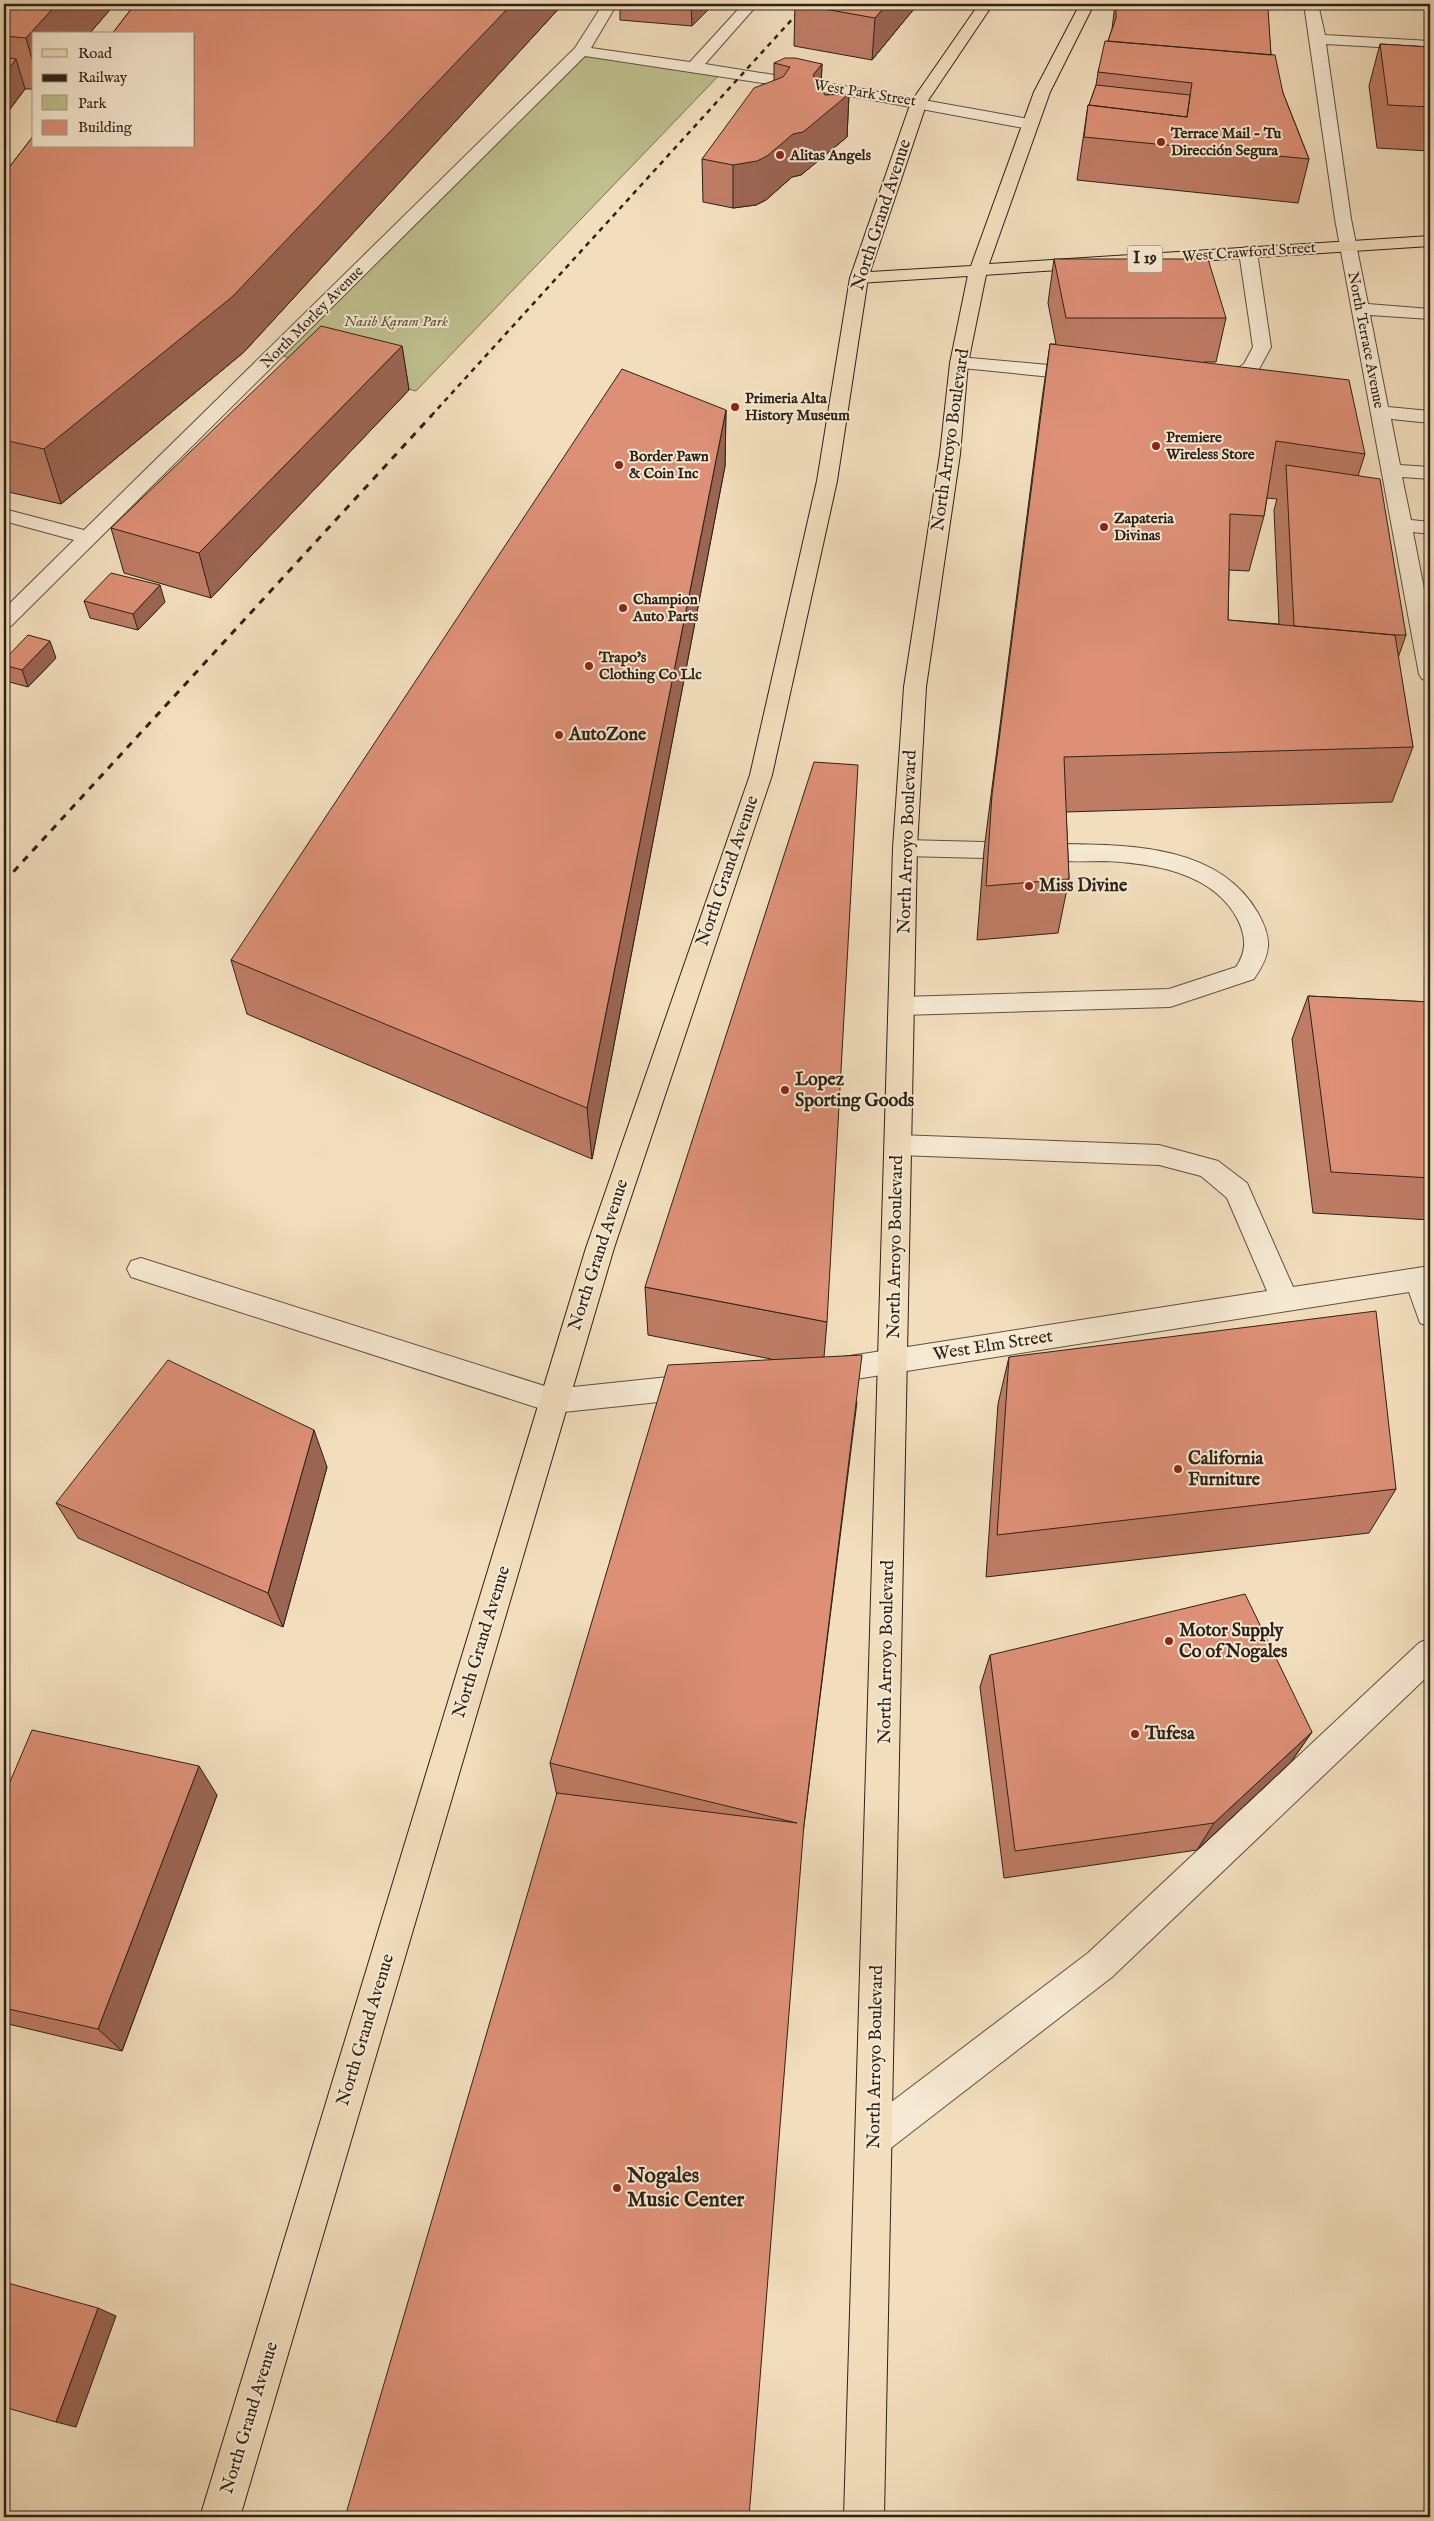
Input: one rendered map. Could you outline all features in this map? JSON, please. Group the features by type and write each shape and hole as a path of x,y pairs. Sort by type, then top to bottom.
{"main road":[{"name":"North Grand Avenue","path":"220,2517 600,1248 761,775 827,481 859,278 919,102 986,4"},
{"name":"North Arroyo Boulevard","path":"864,2517 894,1362 905,848 915,687 950,454 959,363 978,270 1042,92 1087,4"},
{"name":"West Crawford Street","path":"859,278 1430,240"}],"street":[{"name":"North Morley Avenue","path":"4,621 581,51 610,4"},
{"path":"694,67 751,4"},
{"name":"North Terrace Avenue","path":"1311,4 1318,39 1348,246 1402,525 1425,615 1430,674"},
{"path":"1318,39 1430,45"},
{"name":"West Park Street","path":"581,51 919,102 1030,124"},
{"path":"1197,381 1214,381 1238,376 1251,367 1262,347 1248,252"},
{"path":"1360,309 1430,314"},
{"path":"959,363 1097,375"},
{"path":"1380,412 1430,417"},
{"path":"1391,470 1430,473"},
{"path":"4,515 90,538"},
{"path":"1402,525 1430,528"},
{"path":"905,848 984,850"},
{"path":"902,1006 1170,998 1245,973 1256,952 1253,923 1235,897 1221,884 1182,864 1134,855 1055,852"},
{"path":"899,1144 1159,1155 1209,1168 1238,1191 1285,1300"},
{"path":"141,1269 554,1400 721,1384"},
{"path":"1425,1278 1430,1315"},
{"name":"West Elm Street","path":"798,1375 894,1362 1425,1278"},
{"path":"874,2138 1100,1965 1430,1653"}],"green space":[{"name":"Nasib Karam Park","path":"581,51 724,70 416,391 275,354"}],"building":[{"path":"4,4 57,4 26,38 4,36"},
{"path":"135,4 512,4 232,297 44,449 4,440 4,174 32,138 32,148 195,148 195,32 114,32"},
{"path":"796,4 887,4 875,18"},
{"path":"1116,4 1267,4 1271,55 1108,41 1116,18"},
{"path":"1105,41 1275,55 1283,93 1309,159 1084,137 1088,105 1187,117 1192,83 1098,72"},
{"path":"1380,44 1430,47 1430,107 1388,105"},
{"path":"4,57 16,59 4,75"},
{"path":"785,58 795,58 822,64 813,75 825,95 849,94 803,132 793,134 767,156 757,161 733,165 702,159 754,88 783,77 790,67 774,63"},
{"path":"1096,85 1190,95 1187,117 1089,105"},
{"path":"1054,259 1208,259 1226,318 1066,318"},
{"path":"321,326 402,346 199,553 111,528"},
{"path":"1050,344 1349,380 1365,454 1276,441 1264,516 1230,514 1228,620 1395,635 1413,747 1064,757 1069,879 986,886 992,795"},
{"path":"622,369 726,410 587,1108 231,960"},
{"path":"1286,465 1380,479 1406,635 1294,626"},
{"path":"111,573 160,585 133,614 84,601"},
{"path":"28,635 50,641 22,670 4,665 4,660"},
{"path":"814,762 858,765 827,1322 645,1287"},
{"path":"1308,996 1430,1002 1430,1178 1331,1172"},
{"name":"California Furniture","path":"1376,1311 1396,1489 997,1535 1009,1357"},
{"name":"Nogales Music Center","path":"862,1355 804,1824 749,2517 345,2517 557,1793 797,1823 550,1763 668,1365"},
{"path":"168,1360 314,1430 268,1593 56,1503"},
{"path":"1245,1594 1312,1732 1214,1823 1015,1851 990,1655"},
{"path":"32,1730 199,1766 98,2029 4,2008 4,1796"},
{"path":"4,2282 98,2308 56,2422 4,2407"}],"railway":[{"path":"431,416 806,4"},
{"path":"4,882 432,415"}],"place":[{"name":"Terrace Mail - Tu Dirección Segura","path":"1161,142"},
{"name":"Alitas Angels","path":"780,155"},
{"name":"Primeria Alta History Museum","path":"735,407"},
{"name":"Premiere Wireless Store","path":"1156,446"},
{"name":"Border Pawn & Coin Inc","path":"619,465"},
{"name":"Zapateria Divinas","path":"1104,527"},
{"name":"Champion Auto Parts","path":"623,608"},
{"name":"Trapo's Clothing Co Llc","path":"589,666"},
{"name":"AutoZone","path":"559,735"},
{"name":"Miss Divine","path":"1029,886"},
{"name":"Lopez Sporting Goods","path":"785,1090"},
{"name":"California Furniture","path":"1178,1469"},
{"name":"Motor Supply Co of Nogales","path":"1169,1641"},
{"name":"Tufesa","path":"1135,1734"},
{"name":"Nogales Music Center","path":"617,2188"}]}
